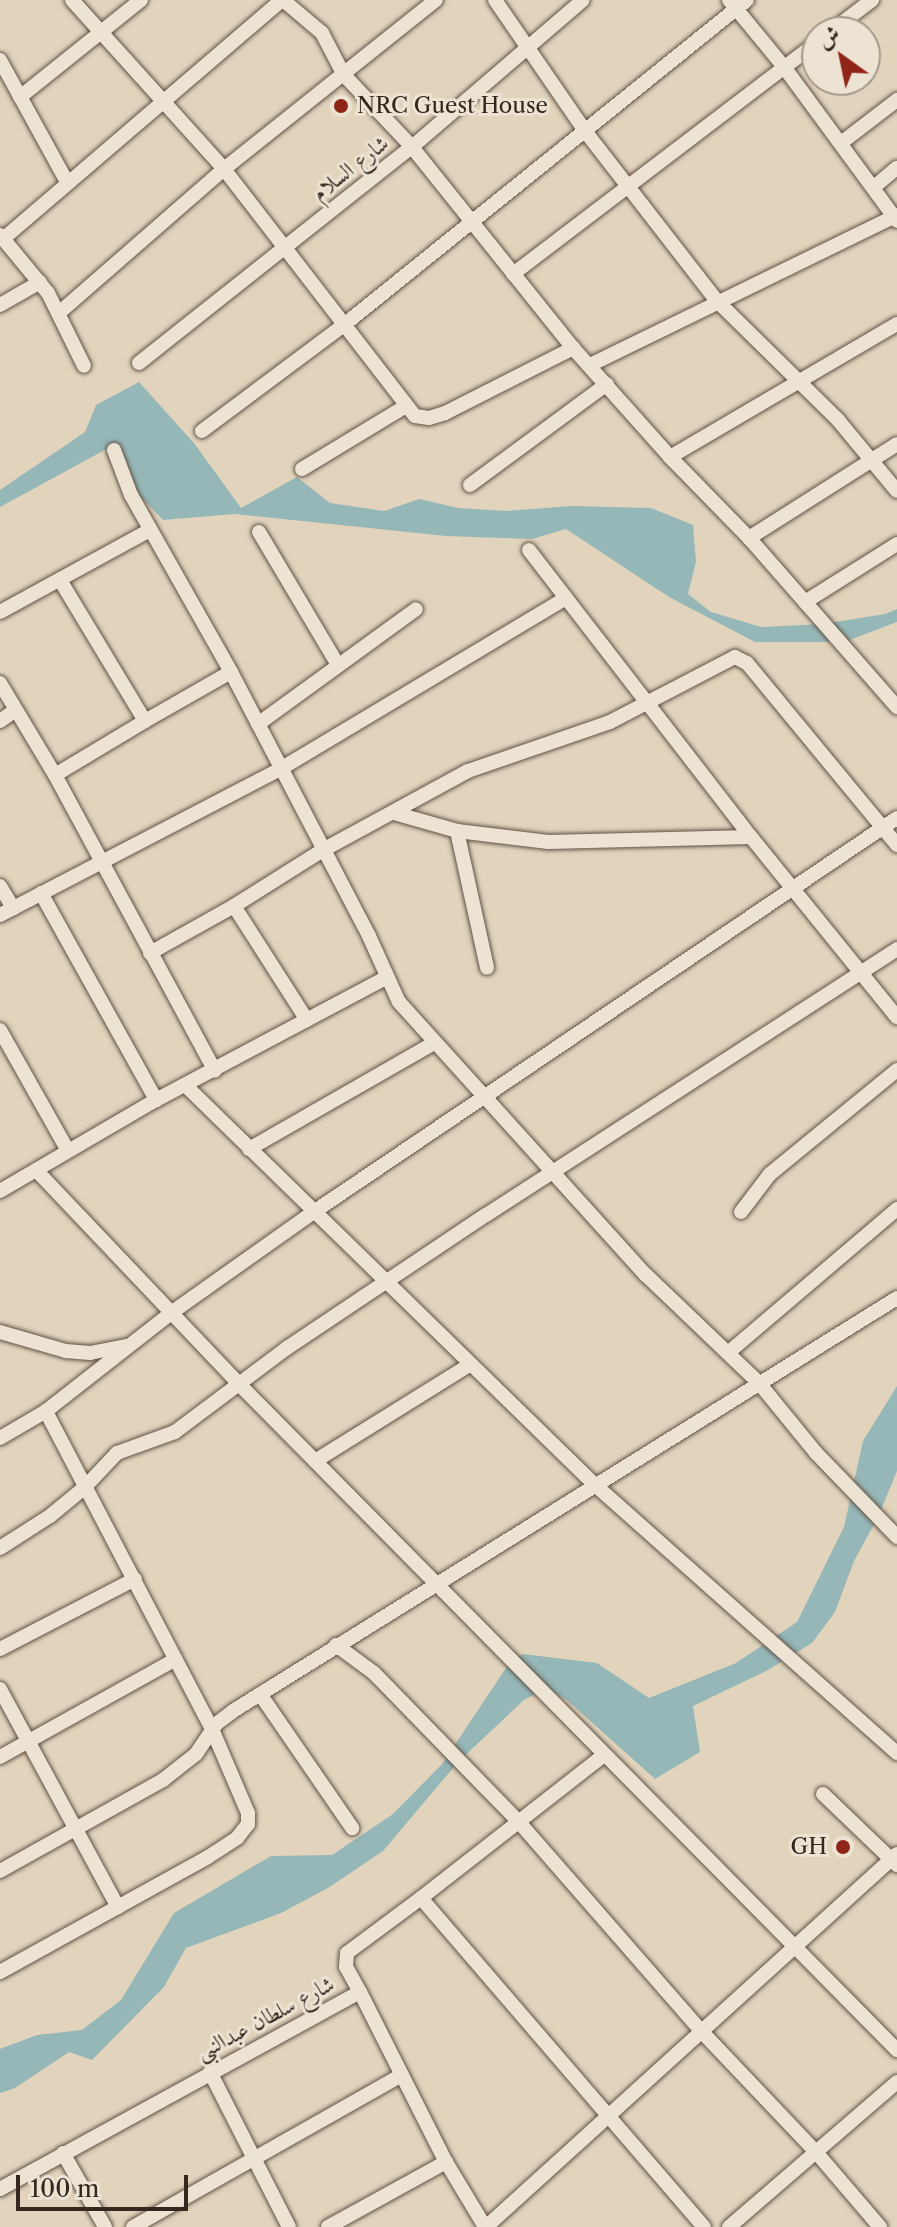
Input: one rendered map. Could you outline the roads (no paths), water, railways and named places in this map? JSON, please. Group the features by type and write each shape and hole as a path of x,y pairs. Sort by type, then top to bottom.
{"street":[{"path":"72,0 224,169 287,246 406,406 422,418 445,413 573,348"},
{"path":"20,97 141,0"},
{"path":"84,366 60,312 40,282 2,237 282,0 322,33 344,75 412,147 573,348 670,457 749,538 897,707"},
{"path":"60,312 224,169 436,0"},
{"path":"495,0 526,50 585,131 717,301 873,459 897,491"},
{"name":"شارع السلام","path":"139,363 412,147 583,0"},
{"path":"851,16 872,0"},
{"path":"202,431 345,324 585,131 737,3 896,217 590,365"},
{"path":"513,274 630,188 801,54"},
{"path":"0,60 67,182"},
{"path":"841,143 897,100"},
{"path":"874,187 897,168"},
{"path":"0,305 40,282"},
{"path":"670,457 897,324"},
{"path":"470,485 607,384"},
{"path":"302,469 406,406"},
{"path":"749,538 897,444"},
{"path":"114,450 131,495 282,768 399,1002 646,1275 759,1383 816,1453 897,1537"},
{"path":"0,612 150,530"},
{"path":"259,532 338,665"},
{"path":"805,602 897,544"},
{"path":"529,550 751,837 897,1017"},
{"path":"60,580 145,721"},
{"path":"0,886 6,912 282,768 566,598"},
{"path":"258,724 416,609"},
{"path":"150,953 234,906 323,850 468,771 500,757 562,740 649,704 730,659 744,660 897,845"},
{"path":"55,775 231,672"},
{"path":"0,683 55,775 215,1071"},
{"path":"0,721 16,710"},
{"path":"394,813 457,831 548,842 751,837"},
{"path":"0,1438 46,1411 171,1313 315,1211 897,818"},
{"path":"457,831 487,968"},
{"path":"41,893 156,1100"},
{"path":"234,906 307,1020"},
{"path":"0,1548 50,1516 85,1487 117,1453 175,1432 238,1383 553,1171 897,949"},
{"path":"0,1191 67,1149 387,977"},
{"path":"0,1030 67,1149"},
{"path":"249,1149 434,1043"},
{"path":"741,1212 770,1174 897,1070"},
{"path":"186,1086 595,1485 897,1753"},
{"path":"36,1170 238,1383 603,1756 897,2050"},
{"path":"729,1352 897,1209"},
{"path":"0,1871 163,1780 196,1754 212,1729 260,1694 434,1583 897,1298"},
{"path":"0,1332 79,1352 131,1345"},
{"path":"315,1461 469,1365"},
{"path":"0,1972 208,1857 244,1832 248,1813 212,1729 46,1411"},
{"path":"0,1649 135,1579"},
{"path":"336,1645 379,1678 518,1821 703,2033 816,2152 880,2227"},
{"path":"0,1757 176,1659"},
{"path":"0,1689 118,1907"},
{"path":"260,1694 352,1828"},
{"path":"360,1992 346,1967 347,1953 603,1756"},
{"path":"486,2227 895,1860 823,1794"},
{"path":"421,1898 704,2227"},
{"name":"شارع سلطان عبدالنبى","path":"0,2189 360,1992 446,2162 486,2227"},
{"path":"210,2072 289,2227"},
{"path":"133,2227 402,2075"},
{"path":"729,2227 897,2082"},
{"path":"63,2153 105,2227"},
{"path":"328,2227 446,2162"}],"water":[{"path":"139,382 194,443 241,508 297,477 330,503 384,511 419,499 458,508 506,511 571,506 651,508 693,525 696,562 688,594 711,612 761,627 823,624 885,614 897,609 897,622 844,642 755,642 669,597 566,529 532,539 446,536 234,514 163,520 132,488 114,445 0,507 0,490 85,432 96,405"},
{"path":"897,1386 897,1471 878,1517 854,1561 835,1612 812,1643 768,1670 693,1706 700,1752 655,1779 568,1701 554,1692 541,1691 524,1700 459,1761 383,1851 328,1888 281,1913 186,1948 164,1987 92,2060 69,2052 15,2088 0,2093 0,2049 37,2035 82,2030 121,2000 174,1913 271,1856 332,1855 393,1814 442,1764 512,1659 523,1654 597,1663 649,1698 736,1663 797,1622 844,1527 863,1441"}],"place":[{"name":"NRC Guest House","path":"341,106"},
{"name":"GH","path":"843,1847"}]}
